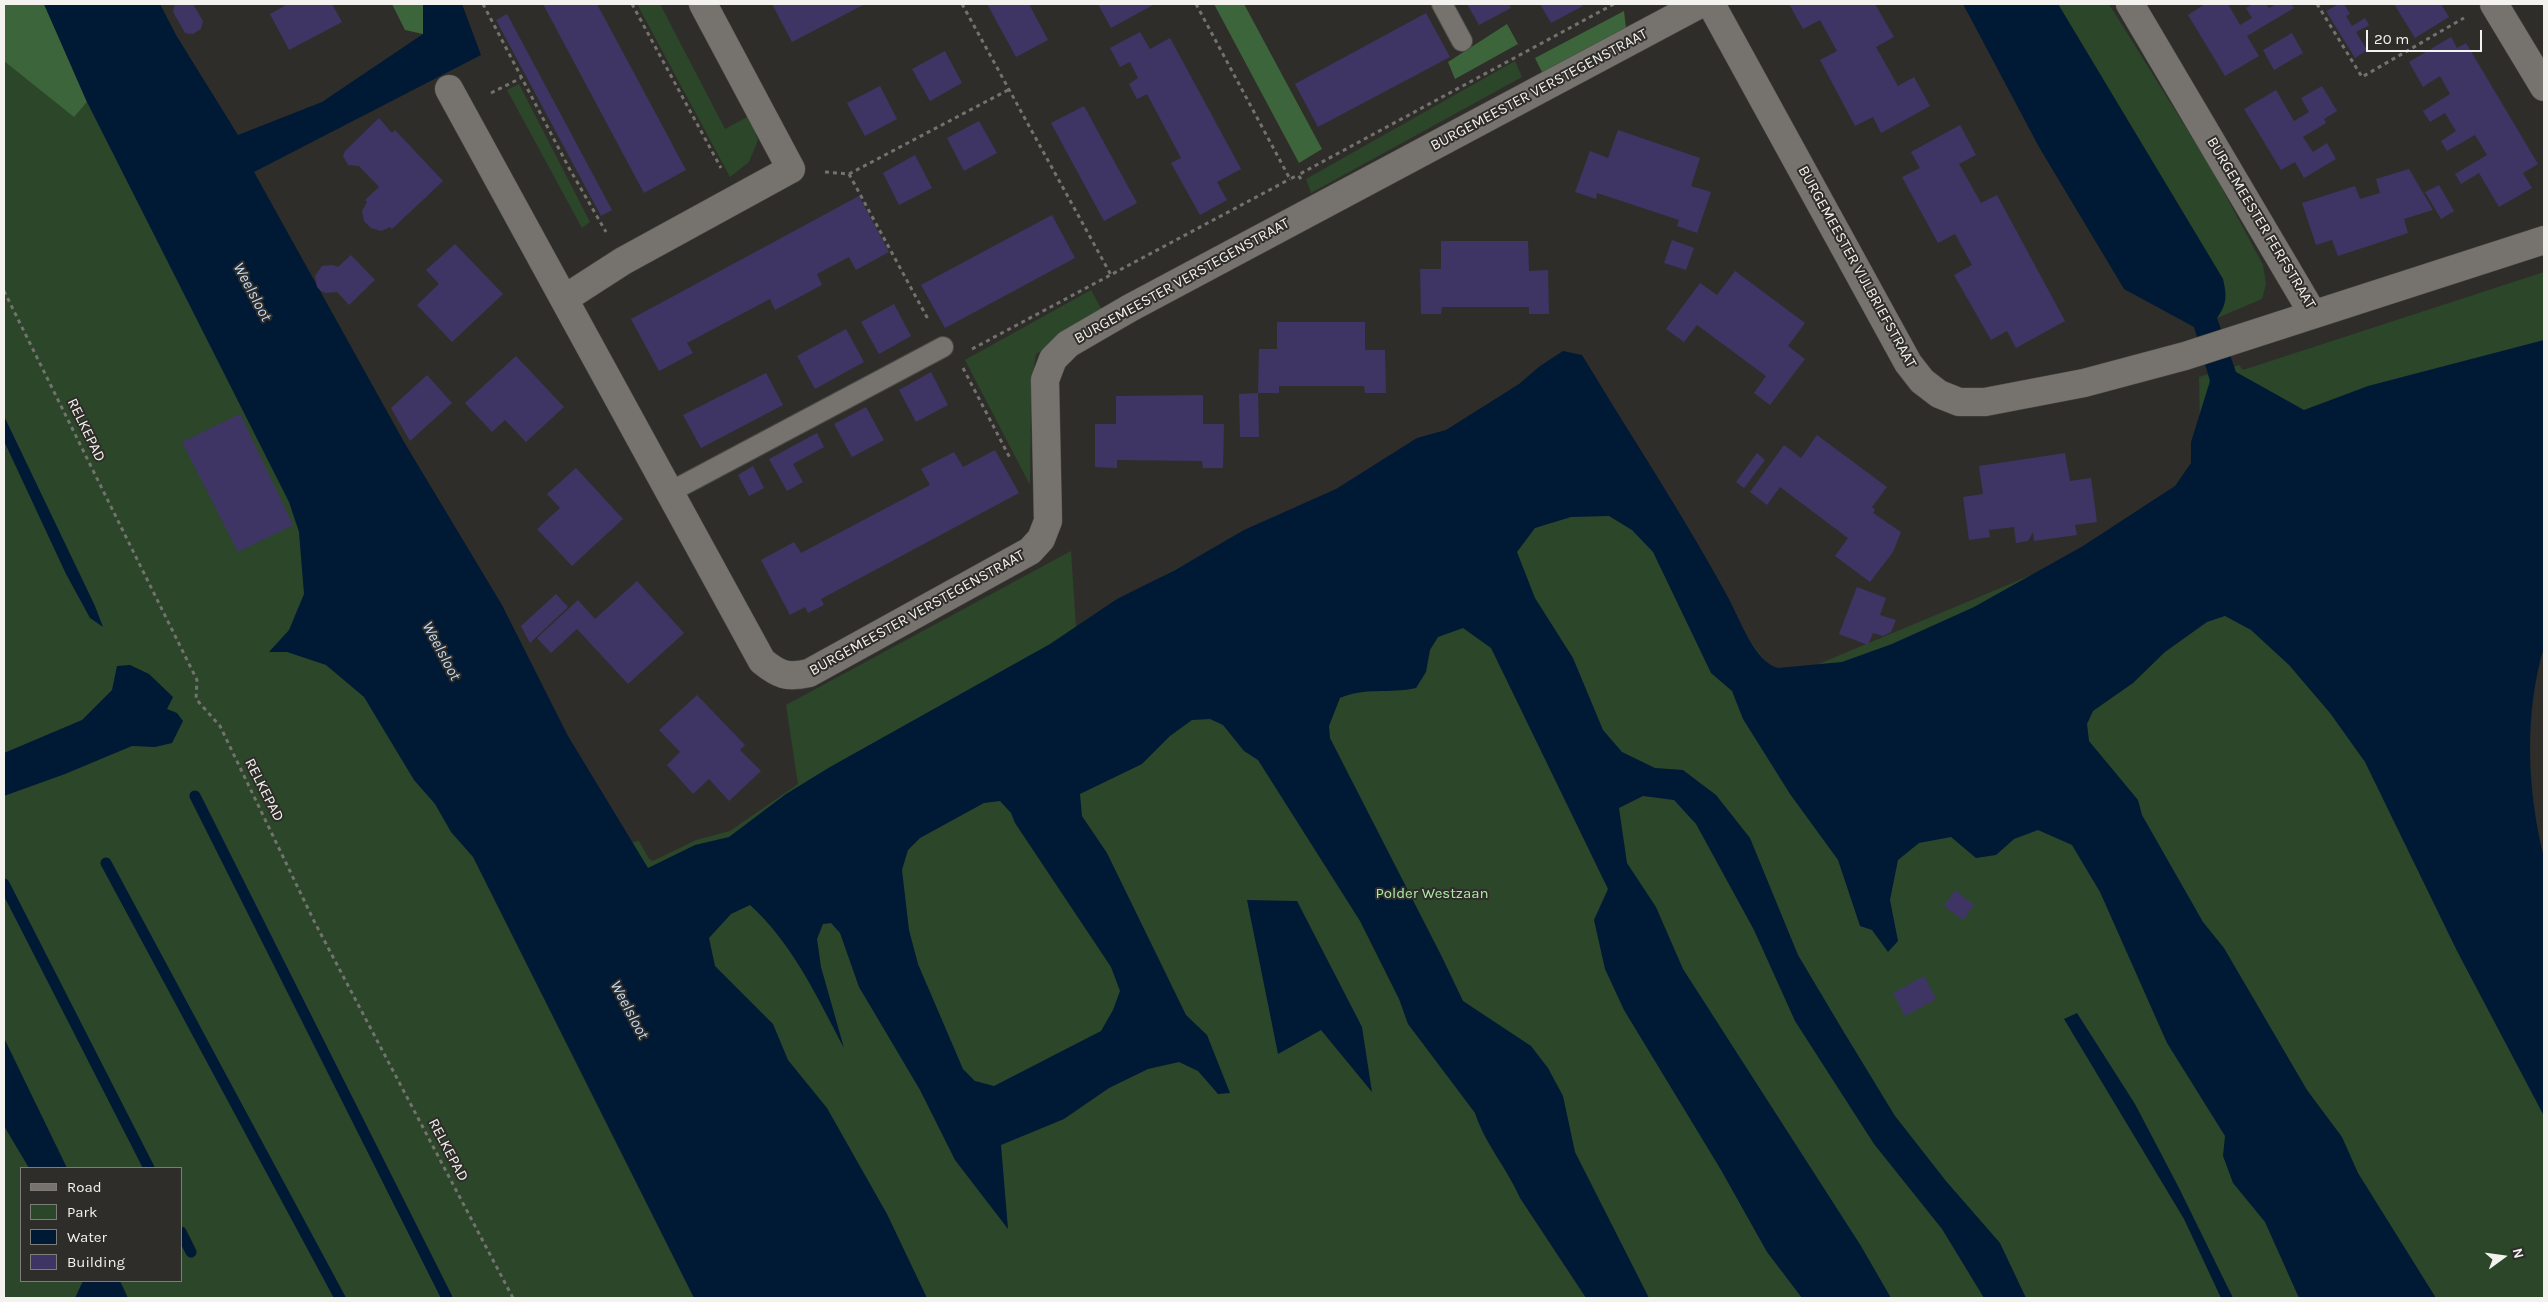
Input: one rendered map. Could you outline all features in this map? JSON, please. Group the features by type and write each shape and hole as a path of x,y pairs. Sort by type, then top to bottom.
{"street":[{"path":"564,299 622,261 738,200 791,169 703,4"},
{"name":"BURGEMEESTER VERSTEGENSTRAAT","path":"449,89 762,661 775,672 793,677 809,673 1030,550 1041,539 1048,521 1045,380 1053,359 1068,344 1130,308 1700,4"},
{"name":"BURGEMEESTER VIJLBRIEFSTRAAT","path":"1711,4 1908,363 1922,381 1939,394 1959,402 1985,402 2084,384 2185,356 2313,314"},
{"name":"BURGEMEESTER FERFSTRAAT","path":"2130,4 2313,314 2544,240"},
{"path":"2483,9 2540,70"}],"lane":[{"path":"1442,4 1462,41"},
{"path":"670,492 950,352"}],"path":[{"path":"483,4 569,168 622,261"},
{"path":"632,4 738,200"},
{"path":"962,4 1130,308"},
{"path":"1196,4 1290,179"},
{"path":"950,352 1110,274 1298,175 1614,4"},
{"path":"2317,4 2362,77 2483,9"},
{"path":"791,169 850,174 1008,90"},
{"path":"850,174 1011,461"},
{"path":"1298,175 1317,208"},
{"name":"RELKEPAD","path":"4,291 197,680 196,699 220,726 314,921 513,1298"}],"green space":[{"path":"4,4 44,4 87,102 74,117 4,61"},
{"path":"392,4 423,4 423,34 405,30"},
{"path":"637,4 660,4 725,129 749,116 758,140 749,162 730,177"},
{"path":"1214,4 1244,4 1322,149 1299,163"},
{"path":"2058,4 2109,4 2211,168 2263,265 2266,284 2262,299 2217,318 2223,279"},
{"path":"1624,11 1626,28 1543,74 1535,58"},
{"path":"1507,24 1518,44 1455,79 1448,62"},
{"name":"Polder Westzaan","path":"4,59 82,107 87,102 248,174 625,844 639,841 649,859 653,861 696,840 730,831 798,784 786,705 1071,551 1076,627 1127,595 1256,526 1336,490 1446,431 1519,385 1750,641 1769,666 1785,678 2175,515 2193,487 2200,425 2199,377 2239,365 2243,370 2544,272 2544,647 2537,672 2533,698 2530,752 2534,805 2544,857 2544,1298 4,1298"},
{"path":"1515,61 1522,77 1311,193 1306,179"},
{"path":"519,84 590,222 582,228 507,90"},
{"path":"1091,290 1103,312 1036,354 1031,385 1030,485 965,360"}],"water":[{"name":"Weelsloot","path":"44,4 160,4 176,35 238,135 322,102 423,34 423,4 462,4 481,55 254,172 404,442 502,605 568,736 648,868 695,845 729,837 786,794 830,767 1050,644 1117,599 1175,570 1244,530 1336,489 1417,438 1446,430 1519,384 1540,366 1563,351 1582,355 1694,537 1755,649 1762,658 1778,668 1842,662 1892,644 1974,607 2083,546 2175,486 2191,463 2191,442 2210,381 2194,327 2124,289 2039,147 1963,4 2058,4 2223,279 2225,300 2217,318 2236,372 2304,410 2368,386 2544,340 2544,647 2533,699 2530,752 2534,805 2544,857 2544,1116 2457,951 2365,762 2330,713 2289,665 2251,630 2225,616 2207,622 2165,652 2133,683 2093,711 2087,724 2089,741 2138,800 2142,815 2203,922 2224,948 2307,1090 2342,1137 2358,1173 2436,1298 2299,1298 2265,1222 2233,1183 2223,1156 2225,1136 2167,1043 2100,892 2072,845 2038,830 2014,839 1996,855 1976,858 1951,837 1919,843 1898,860 1890,900 1898,941 1888,952 1872,930 1860,926 1838,860 1790,794 1743,719 1732,691 1711,673 1653,552 1632,530 1609,516 1571,517 1535,528 1517,552 1535,598 1573,658 1603,730 1622,752 1655,768 1683,770 1716,795 1750,838 1798,955 1842,1029 1895,1116 1946,1181 2000,1243 2026,1298 1984,1298 1942,1229 1874,1144 1795,1021 1754,930 1696,824 1674,800 1643,796 1619,808 1627,863 1656,907 1683,969 1861,1246 1891,1298 1802,1298 1767,1252 1721,1170 1624,1010 1605,969 1594,920 1608,889 1491,648 1463,628 1438,637 1430,650 1426,672 1416,688 1358,693 1340,698 1329,726 1330,738 1463,1001 1531,1046 1548,1068 1563,1096 1575,1152 1649,1298 1586,1298 1520,1198 1484,1135 1475,1113 1408,1024 1399,999 1360,921 1258,760 1244,751 1223,725 1210,719 1192,720 1170,736 1142,764 1080,794 1082,816 1107,853 1186,1015 1207,1035 1230,1093 1218,1094 1198,1071 1179,1062 1148,1069 1109,1088 1064,1119 1001,1145 1008,1229 955,1160 920,1090 859,987 840,933 831,923 823,924 817,939 821,967 844,1048 792,954 765,920 750,905 731,914 709,938 715,966 773,1024 788,1060 827,1108 887,1214 927,1298 694,1298 473,857 451,832 435,804 414,780 364,697 326,665 287,652 269,652 289,630 304,594 299,532 289,502 87,102","holes":["1000,801 1011,813 1015,823 1111,967 1120,991 1113,1010 1101,1031 994,1086 975,1081 963,1069 918,964 909,930 902,870 908,850 920,838 984,803"]},
{"path":"4,416 95,606 103,627 90,618 66,574 4,441"},
{"path":"130,665 149,674 173,697 167,709 177,713 183,721 172,743 155,747 132,746 65,774 4,796 4,753 82,720 112,690 117,666"},
{"path":"1247,900 1297,901 1362,1027 1372,1092 1321,1030 1278,1054"},
{"path":"2077,1013 2135,1104 2233,1298 2221,1298 2184,1219 2064,1019"},
{"path":"4,1038 67,1167 28,1167 4,1126"},
{"path":"83,1282 120,1282 128,1298 75,1298"}],"building":[{"path":"175,4 193,4 203,21 201,29 193,34 185,33 173,12"},
{"path":"285,4 332,4 342,22 289,50 270,14"},
{"path":"543,4 597,4 686,170 644,193"},
{"path":"772,4 865,4 792,42"},
{"path":"987,4 1029,4 1048,40 1016,57"},
{"path":"1098,4 1152,4 1153,5 1111,28"},
{"path":"1467,4 1509,4 1511,8 1479,25"},
{"path":"1540,4 1582,4 1583,6 1551,23"},
{"path":"1789,4 1875,4 1894,37 1876,47 1898,86 1914,77 1930,106 1881,133 1873,117 1855,126 1820,60 1837,51 1820,20 1803,29"},
{"path":"2205,4 2228,4 2240,25 2252,18 2246,8 2253,4 2266,4 2269,8 2276,4 2291,4 2294,8 2247,36 2259,56 2225,76 2188,15"},
{"path":"2339,4 2344,4 2350,14 2346,16 2352,26 2365,18 2369,25 2356,32 2367,50 2355,58 2326,11"},
{"path":"2394,4 2441,4 2449,17 2415,38"},
{"path":"1426,13 1450,57 1318,127 1295,84"},
{"path":"507,14 612,210 601,216 496,20"},
{"path":"1140,32 1150,49 1170,38 1241,169 1217,182 1227,200 1200,215 1171,163 1181,158 1147,94 1137,99 1129,84 1138,78 1130,62 1120,67 1110,48"},
{"path":"2292,33 2303,53 2274,70 2263,50"},
{"path":"2451,37 2457,48 2466,43 2538,164 2523,173 2532,188 2499,207 2479,173 2461,184 2455,174 2487,155 2475,135 2447,151 2441,141 2456,131 2445,113 2430,122 2423,111 2450,94 2440,76 2423,87 2409,62"},
{"path":"945,51 962,83 930,101 912,69"},
{"path":"880,86 897,119 865,136 847,103"},
{"path":"2322,86 2337,111 2324,119 2326,123 2303,137 2313,152 2327,143 2336,159 2304,178 2295,162 2281,170 2244,109 2276,90 2294,121 2309,112 2301,98"},
{"path":"1084,106 1137,203 1104,221 1051,123"},
{"path":"379,118 392,133 395,130 443,181 392,229 390,227 381,231 371,228 364,221 362,211 367,202 365,200 379,187 359,166 348,165 343,156 345,151"},
{"path":"979,121 997,153 964,171 947,138"},
{"path":"1960,125 1976,155 1959,164 1981,203 1997,195 2065,321 2016,348 2007,331 1991,340 1954,275 1972,265 1955,234 1938,243 1902,177 1920,168 1911,152"},
{"path":"1618,130 1700,158 1691,186 1711,192 1697,233 1677,226 1679,220 1597,193 1596,199 1575,192 1590,151 1608,158"},
{"path":"915,155 932,188 899,205 883,173"},
{"path":"2409,169 2433,210 2404,219 2408,233 2338,256 2332,240 2316,245 2302,203 2355,186 2360,199 2380,193 2376,179"},
{"path":"2439,185 2454,211 2441,219 2425,192"},
{"path":"859,196 889,252 856,270 849,257 817,274 822,285 775,310 770,299 687,343 693,353 659,371 631,319"},
{"path":"1052,215 1075,258 945,328 921,285"},
{"path":"1672,240 1694,248 1686,270 1664,263"},
{"path":"1441,241 1528,241 1529,271 1548,270 1549,314 1529,314 1529,307 1442,307 1441,314 1421,314 1420,269 1441,269"},
{"path":"455,244 503,294 452,342 417,305 439,284 426,270"},
{"path":"351,255 375,280 349,305 337,292 326,293 321,291 317,287 315,276 322,266 333,265 338,267"},
{"path":"1735,271 1805,323 1788,346 1805,359 1770,405 1754,393 1766,376 1697,325 1684,342 1666,329 1700,283 1717,295"},
{"path":"894,304 911,336 879,354 861,322"},
{"path":"1277,322 1365,322 1365,350 1385,350 1386,393 1365,393 1364,386 1279,386 1279,393 1258,393 1259,349 1277,349"},
{"path":"846,329 864,362 815,389 797,356"},
{"path":"516,356 564,407 526,442 505,420 492,432 465,403"},
{"path":"931,372 948,405 916,422 899,390"},
{"path":"766,373 783,405 701,448 683,415"},
{"path":"427,375 452,403 410,441 391,408"},
{"path":"1258,393 1259,437 1240,437 1239,394"},
{"path":"1203,395 1203,424 1224,424 1223,468 1203,468 1202,461 1117,460 1117,468 1095,467 1095,424 1116,424 1116,396"},
{"path":"866,407 884,440 852,457 834,424"},
{"path":"240,414 293,525 238,552 182,442"},
{"path":"817,433 824,447 793,464 803,482 787,491 769,459"},
{"path":"1817,435 1887,487 1872,507 1875,510 1873,513 1901,532 1893,552 1870,582 1835,556 1848,538 1780,487 1767,505 1750,492 1784,445 1801,458"},
{"path":"995,450 1019,493 821,599 824,605 808,613 805,607 790,615 761,560 794,542 801,553 930,485 921,469 954,452 963,467"},
{"path":"1757,453 1765,460 1744,488 1736,482"},
{"path":"2065,453 2070,481 2091,478 2097,522 2075,525 2077,535 2034,541 2033,532 2028,541 2016,543 2014,527 1989,530 1990,537 1969,540 1963,497 1983,494 1979,466"},
{"path":"753,466 764,488 749,496 738,475"},
{"path":"576,468 623,519 572,566 537,529 560,508 547,494"},
{"path":"637,581 684,633 628,684 577,629 551,653 537,638 578,600 595,619"},
{"path":"1857,587 1886,598 1880,615 1896,620 1891,632 1883,636 1873,633 1868,645 1839,634"},
{"path":"556,594 568,607 530,643 521,626"},
{"path":"697,695 745,745 740,750 761,771 729,801 709,779 693,794 667,765 680,752 659,730"},
{"path":"1955,890 1974,905 1963,920 1944,906"},
{"path":"1924,976 1936,999 1905,1016 1893,993"}],"waterway":[{"path":"195,796 447,1298"},
{"path":"106,863 340,1298"},
{"path":"4,884 148,1167"},
{"path":"182,1234 191,1252"}]}
